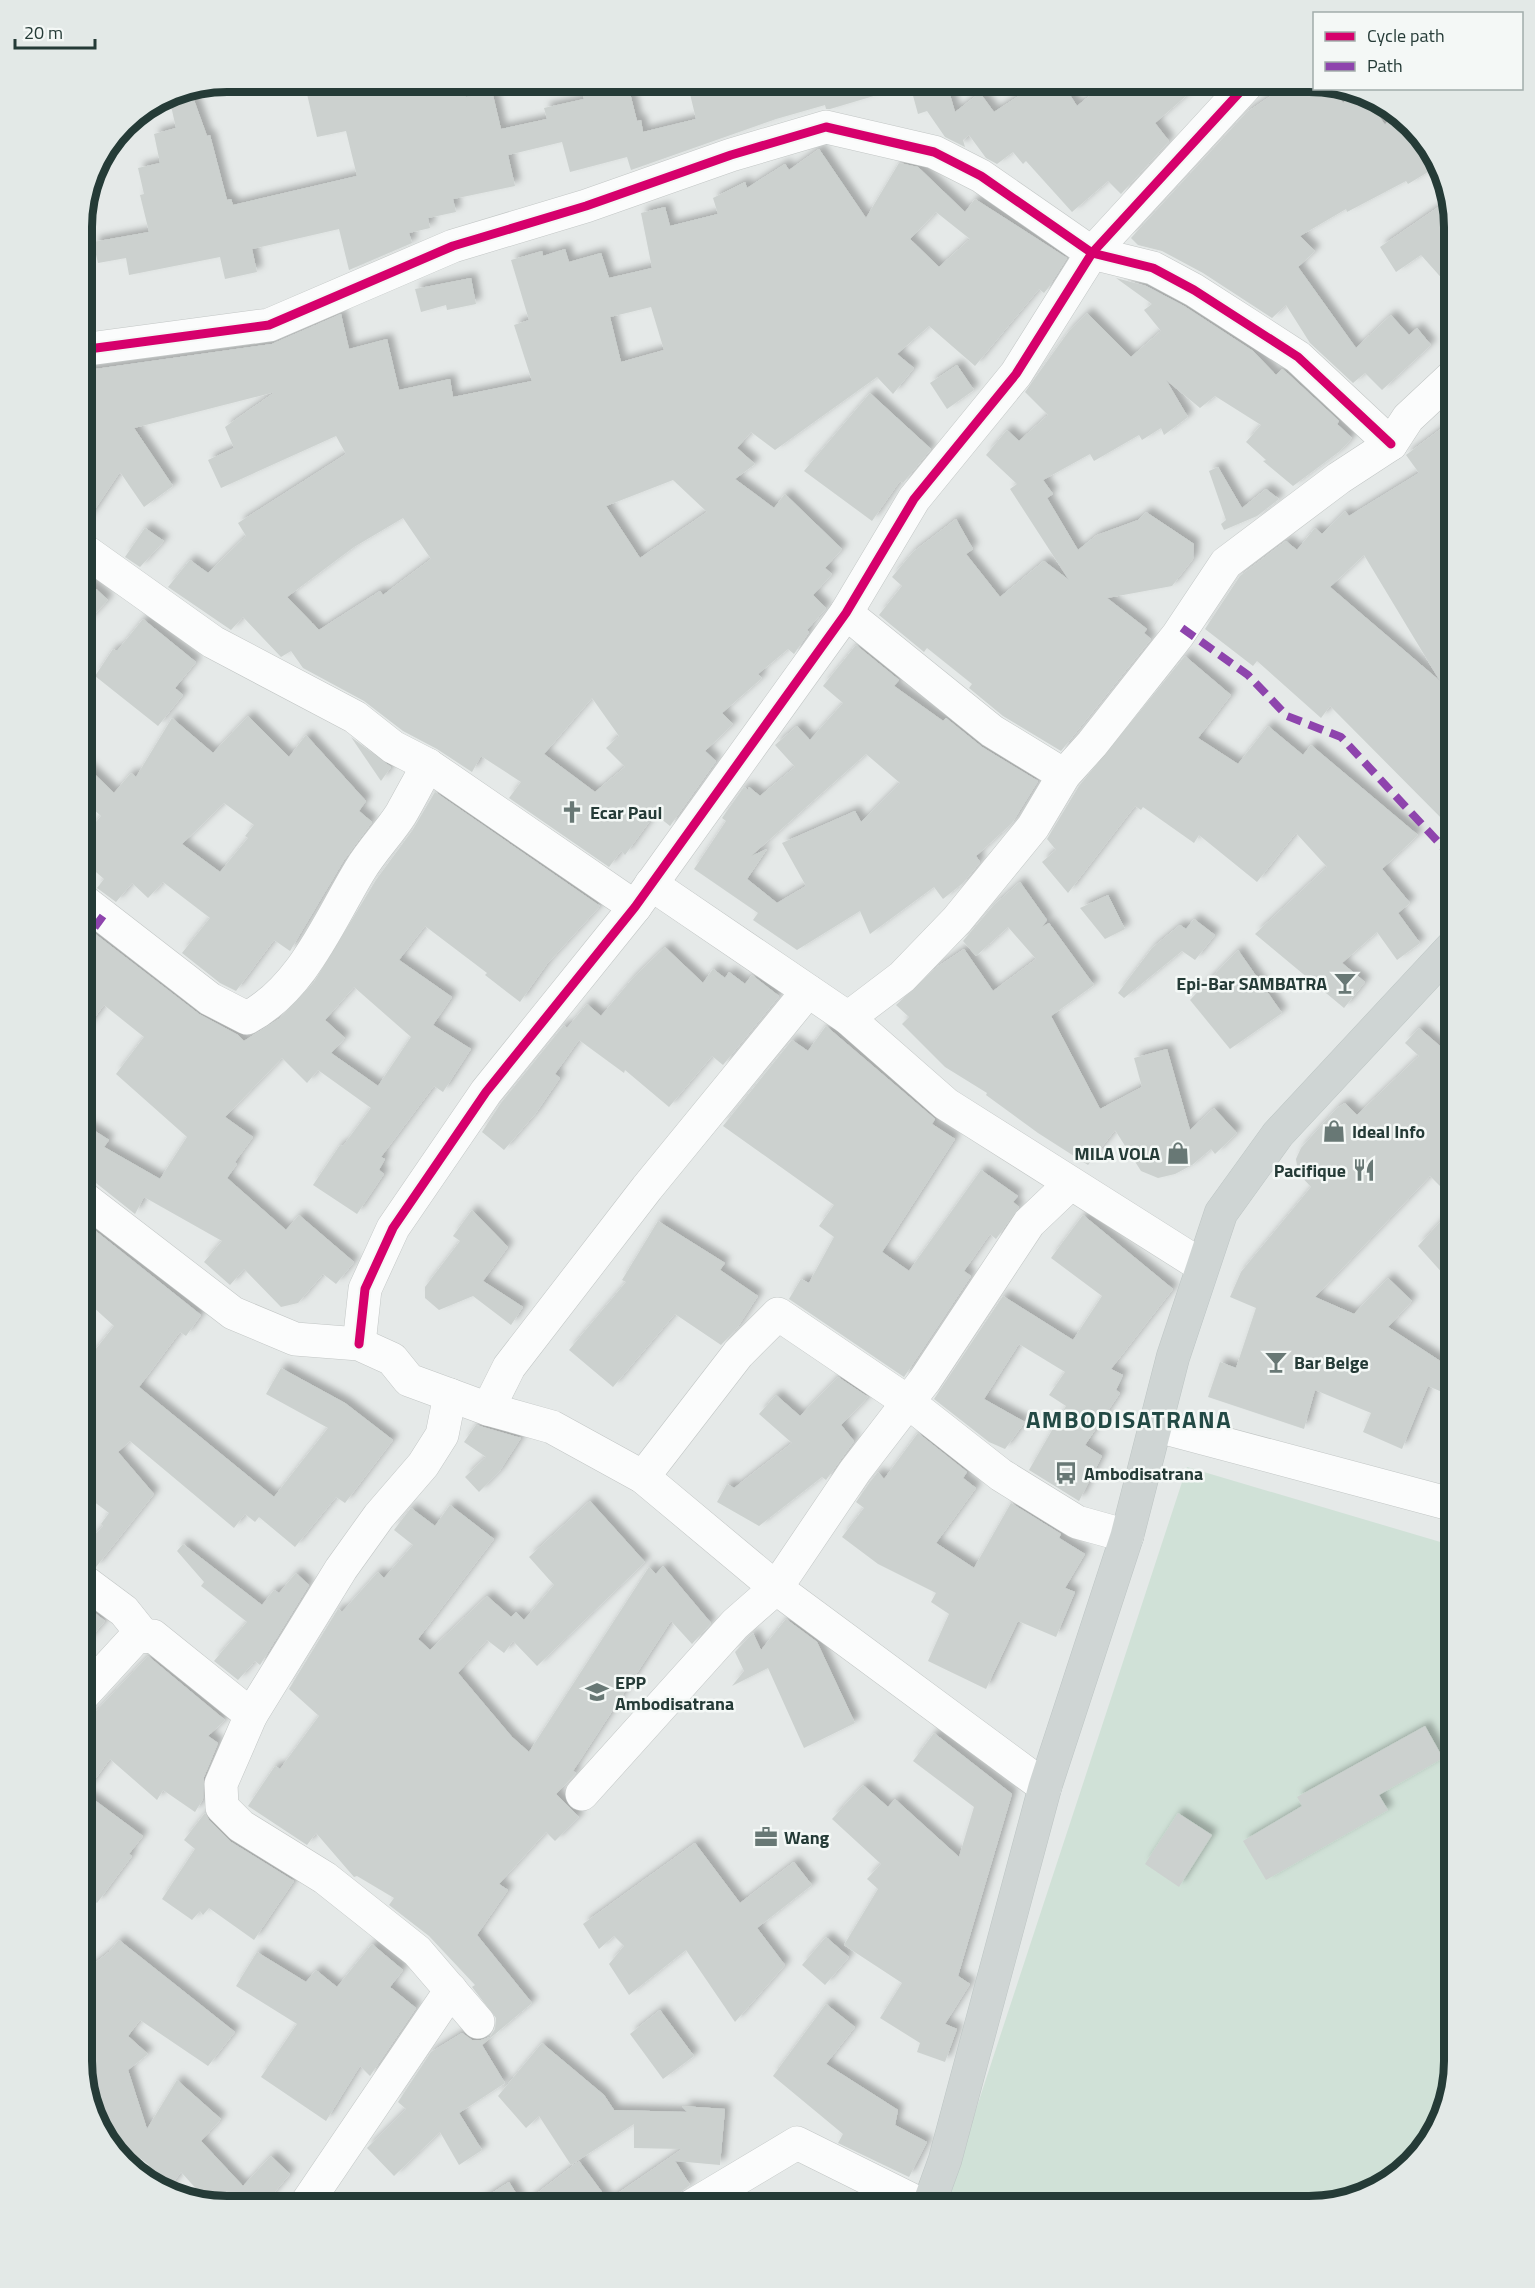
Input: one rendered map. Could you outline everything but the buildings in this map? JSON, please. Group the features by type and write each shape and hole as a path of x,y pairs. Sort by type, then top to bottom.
{"main road":[{"path":"931,2196 948,2148 1046,1787 1127,1536 1154,1425 1221,1213 1278,1134 1359,1043 1444,955"}],"street":[{"path":"359,1344 364,1289 393,1228 486,1092 643,895 846,613 914,499 1016,374 1092,253 1241,92"},
{"path":"92,349 269,325 453,246 586,206 731,155 826,127 934,152 981,176 1092,253 1153,268 1194,290 1298,357 1391,444"},
{"path":"848,1018 902,977 957,920 1033,827 1064,775 1092,744 1178,635 1226,563 1339,478 1391,444 1408,418 1444,384"},
{"path":"92,556 213,642 355,717 393,747 428,765 808,992 848,1018 946,1104 1203,1266"},
{"path":"846,613 992,731 1064,775"},
{"path":"92,907 210,999 247,1018 262,1010 307,958 332,924 361,869 400,814 428,765"},
{"path":"488,1409 509,1367 523,1348 647,1188 808,992"},
{"path":"582,1794 735,1624 776,1588 855,1471 908,1402 1029,1223 1070,1184"},
{"path":"91,1208 233,1313 295,1339 359,1344 392,1359 409,1380 488,1409 552,1428 643,1477 776,1588 1046,1787"},
{"path":"643,1477 738,1354 778,1314 908,1402 1001,1475 1077,1522 1127,1536"},
{"path":"450,1395 442,1435 423,1465 379,1516 341,1569 251,1715 221,1784 222,1807 241,1826 325,1878 417,1951 478,2022"},
{"path":"1154,1425 1444,1502"},
{"path":"91,1587 124,1611 144,1636"},
{"path":"91,1686 136,1637 153,1636 251,1715"},
{"path":"311,2196 450,1990"},
{"path":"708,2196 797,2143 905,2196"}],"green space":[{"path":"1187,1467 1444,1543 1444,2061 1439,2096 1433,2113 1416,2144 1391,2169 1376,2178 1343,2192 1326,2195 948,2196"}],"marked path":[{"path":"1182,628 1248,675 1287,716 1341,737 1444,848"},
{"path":"92,932 103,916"}],"cycle path":[{"path":"359,1344 365,1289 393,1228 486,1092 635,907 846,613 914,499 1016,374 1092,253 1240,92"},
{"path":"92,349 269,325 453,246 586,206 731,155 826,127 934,152 981,176 1092,253 1153,268 1194,290 1298,357 1391,444"}],"place":[{"name":"Ecar Paul","path":"572,812"},
{"name":"Epi-Bar SAMBATRA","path":"1345,983"},
{"name":"Ideal Info","path":"1334,1131"},
{"name":"MILA VOLA","path":"1178,1153"},
{"name":"Pacifique","path":"1364,1170"},
{"name":"Bar Belge","path":"1276,1362"},
{"name":"Ambodisatrana","path":"1066,1473"},
{"name":"EPP Ambodisatrana","path":"597,1692"},
{"name":"Wang","path":"766,1837"}],"district":[{"name":"AMBODISATRANA","path":"1129,1419"}]}
